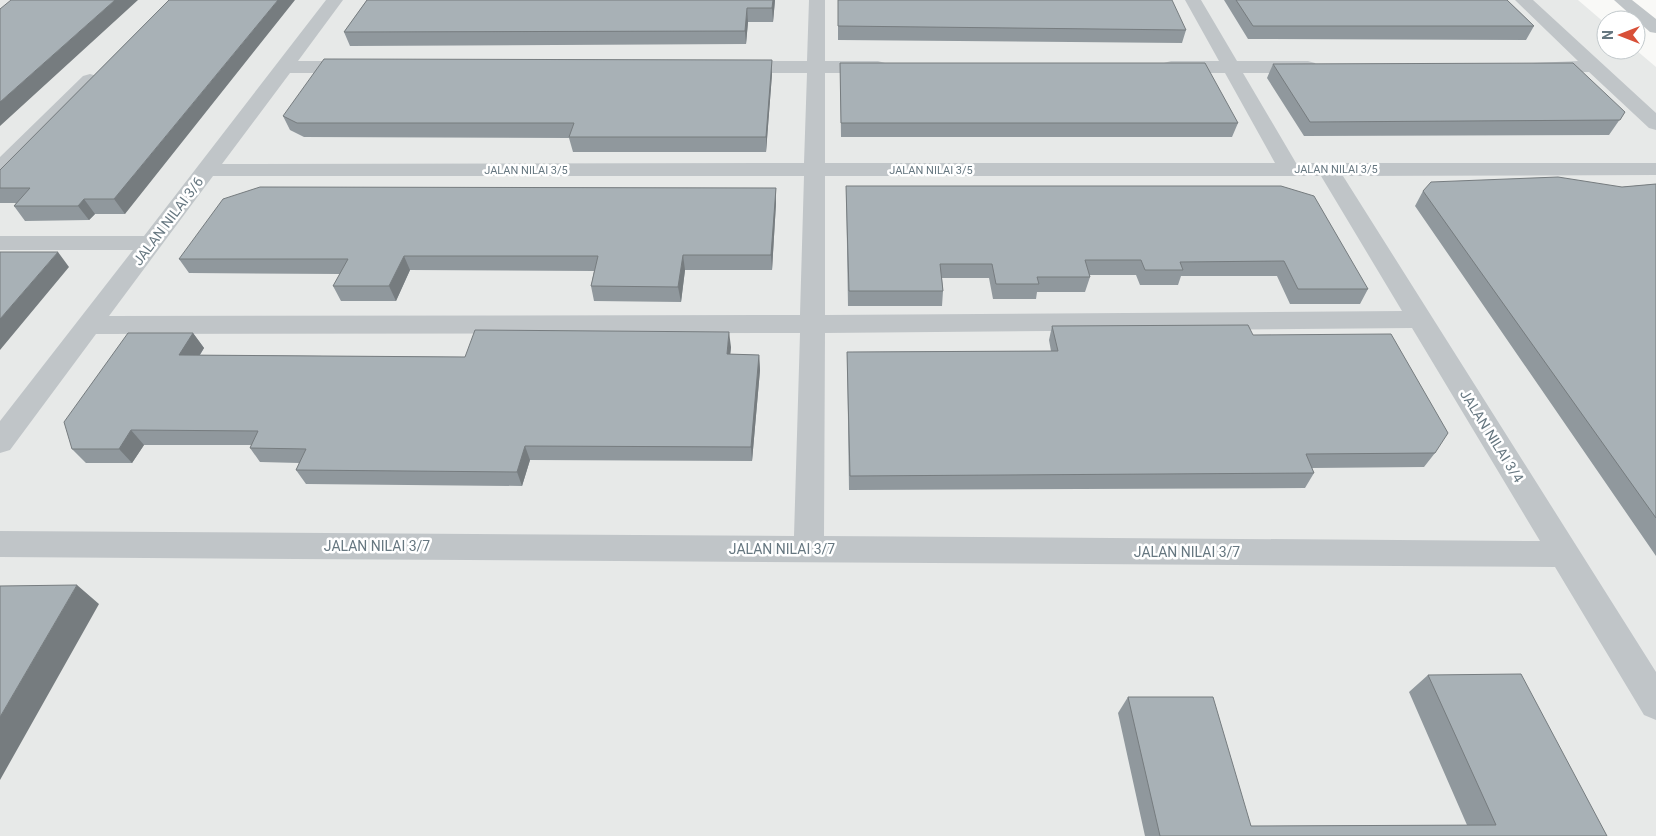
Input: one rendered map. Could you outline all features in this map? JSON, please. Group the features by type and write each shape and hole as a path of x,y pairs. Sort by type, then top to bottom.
{"street":[{"name":"JALAN NILAI 3/6","path":"0,442 336,0"},
{"path":"809,549 817,0"},
{"path":"1193,0 1289,169"},
{"path":"1523,0 1656,124"},
{"path":"1622,0 1656,28"},
{"path":"1526,66 1594,66"},
{"path":"284,67 373,67"},
{"path":"717,67 895,67"},
{"path":"1152,67 1329,67"},
{"path":"0,169 100,70"},
{"name":"JALAN NILAI 3/4","path":"1328,169 1656,703"},
{"name":"JALAN NILAI 3/5","path":"206,170 1656,169"},
{"path":"0,243 151,243"},
{"path":"89,325 812,324 1420,319"},
{"name":"JALAN NILAI 3/7","path":"0,544 1565,554"}],"shaded area":[{"path":"0,0 1578,0 1596,15 1596,60 1646,58 1656,67 1656,836 0,836"}],"building":[{"path":"11,0 115,0 0,102 0,9"},
{"path":"169,0 278,0 114,199 84,199 78,206 14,206 30,188 0,188 0,170"},
{"path":"367,0 773,0 772,8 747,8 745,31 344,32"},
{"path":"838,0 1172,0 1186,30 838,26"},
{"path":"1236,0 1507,0 1534,26 1253,26"},
{"path":"324,59 772,60 766,137 569,137 574,123 297,123 283,116"},
{"path":"840,63 1205,63 1238,123 841,123"},
{"path":"1573,63 1625,112 1620,120 1310,122 1273,64"},
{"path":"1558,177 1622,187 1656,184 1656,518 1423,191 1431,182"},
{"path":"846,186 1281,186 1314,196 1368,289 1298,289 1284,261 1180,262 1183,270 1145,270 1141,260 1085,260 1090,277 1037,277 1039,284 996,284 992,264 940,264 943,291 849,291"},
{"path":"260,187 776,188 771,255 683,255 678,287 591,286 598,256 404,256 389,286 333,286 348,259 179,259 223,199"},
{"path":"0,252 58,252 0,319"},
{"path":"1248,325 1253,335 1391,334 1448,433 1435,453 1306,454 1314,473 850,476 847,352 1058,351 1052,326"},
{"path":"475,330 729,332 727,354 759,355 751,447 525,446 517,472 296,470 306,449 250,448 258,431 131,430 119,449 72,449 64,422 128,333 193,333 179,355 465,357"},
{"path":"77,585 0,717 0,586"},
{"path":"1521,674 1607,836 1160,836 1128,697 1213,697 1251,826 1496,825 1428,675"}]}
